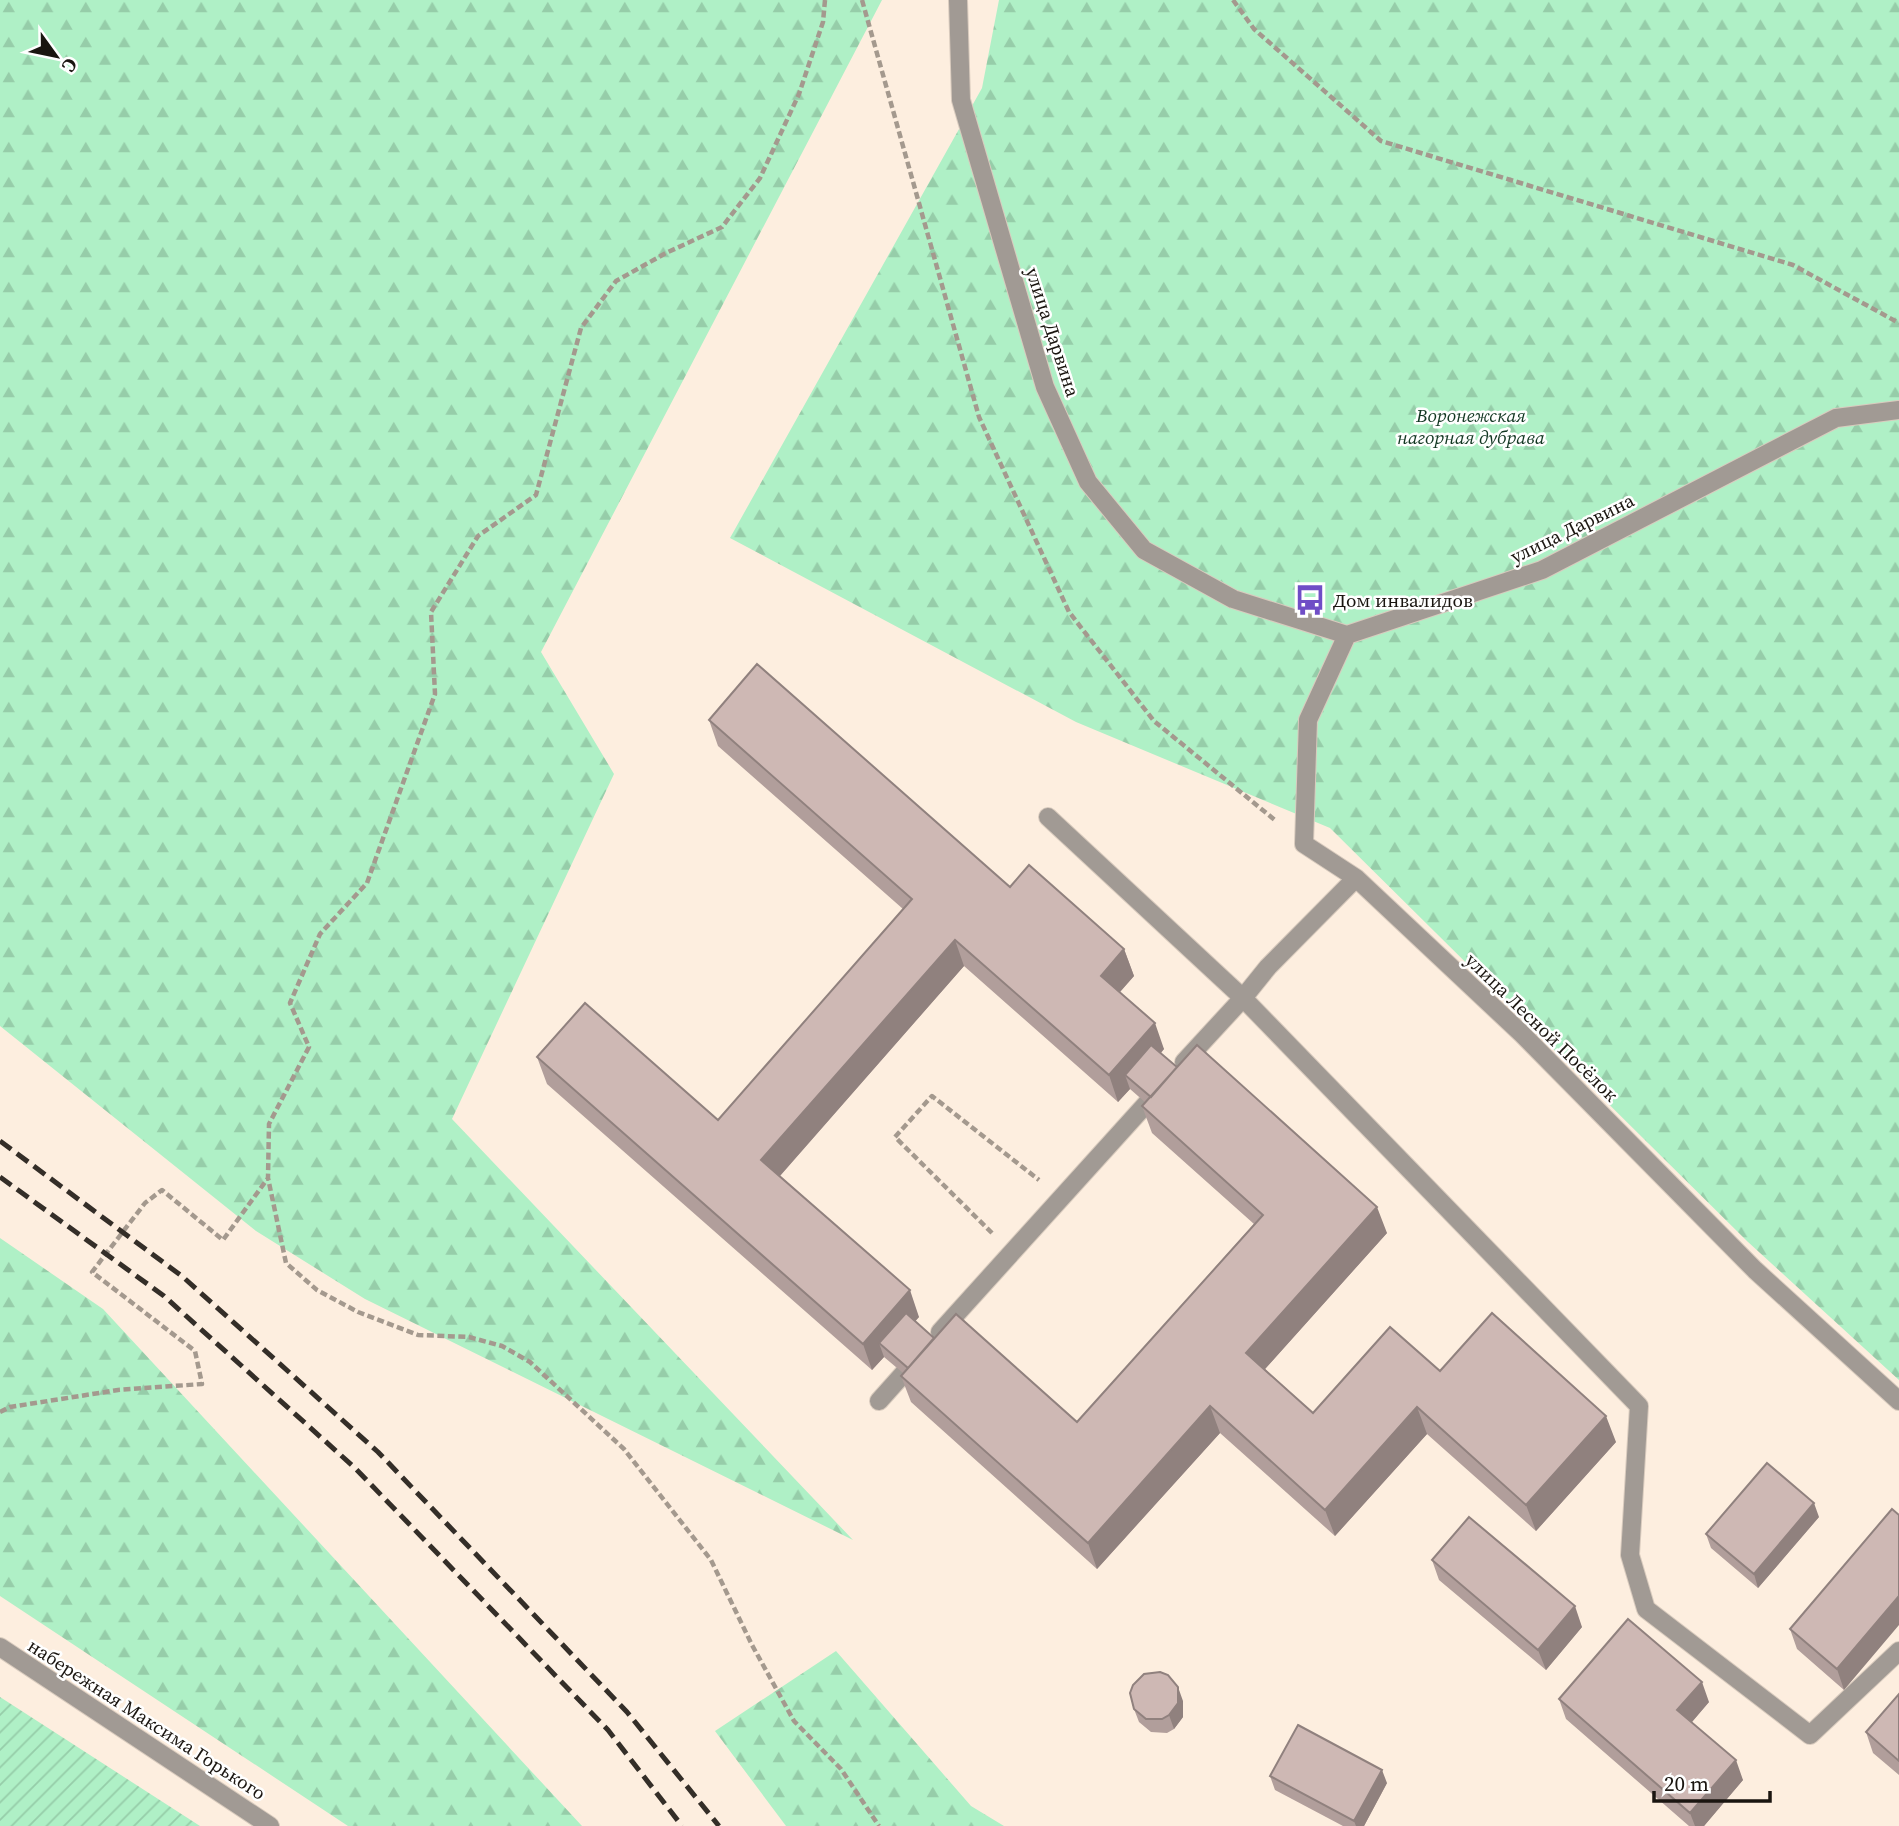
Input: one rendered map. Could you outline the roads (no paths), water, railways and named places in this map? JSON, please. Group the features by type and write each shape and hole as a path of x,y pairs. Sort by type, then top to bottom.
{"street":[{"name":"улица Дарвина","path":"958,0 961,100 1045,387 1088,482 1144,550 1233,599 1348,635 1542,570 1836,418 1899,410"},
{"name":"улица Лесной Посёлок","path":"1348,635 1308,720 1304,844 1356,878 1521,1034 1755,1270 1899,1401"},
{"path":"1048,817 1243,998 1639,1406 1630,1555 1646,1609 1810,1735 1899,1651"},
{"path":"1173,1073 1268,967 1356,878"},
{"path":"930,1344 1147,1103"},
{"path":"879,1401 904,1373"},
{"name":"набережная Максима Горького","path":"0,1647 270,1826"}],"railway":[{"path":"0,1141 183,1277 378,1452 627,1712 719,1826"},
{"path":"0,1177 164,1296 355,1468 608,1730 682,1826"}],"place":[{"name":"Дом инвалидов","path":"1310,600"}],"park label":[{"name":"Воронежская нагорная дубрава","path":"1471,426"}]}
